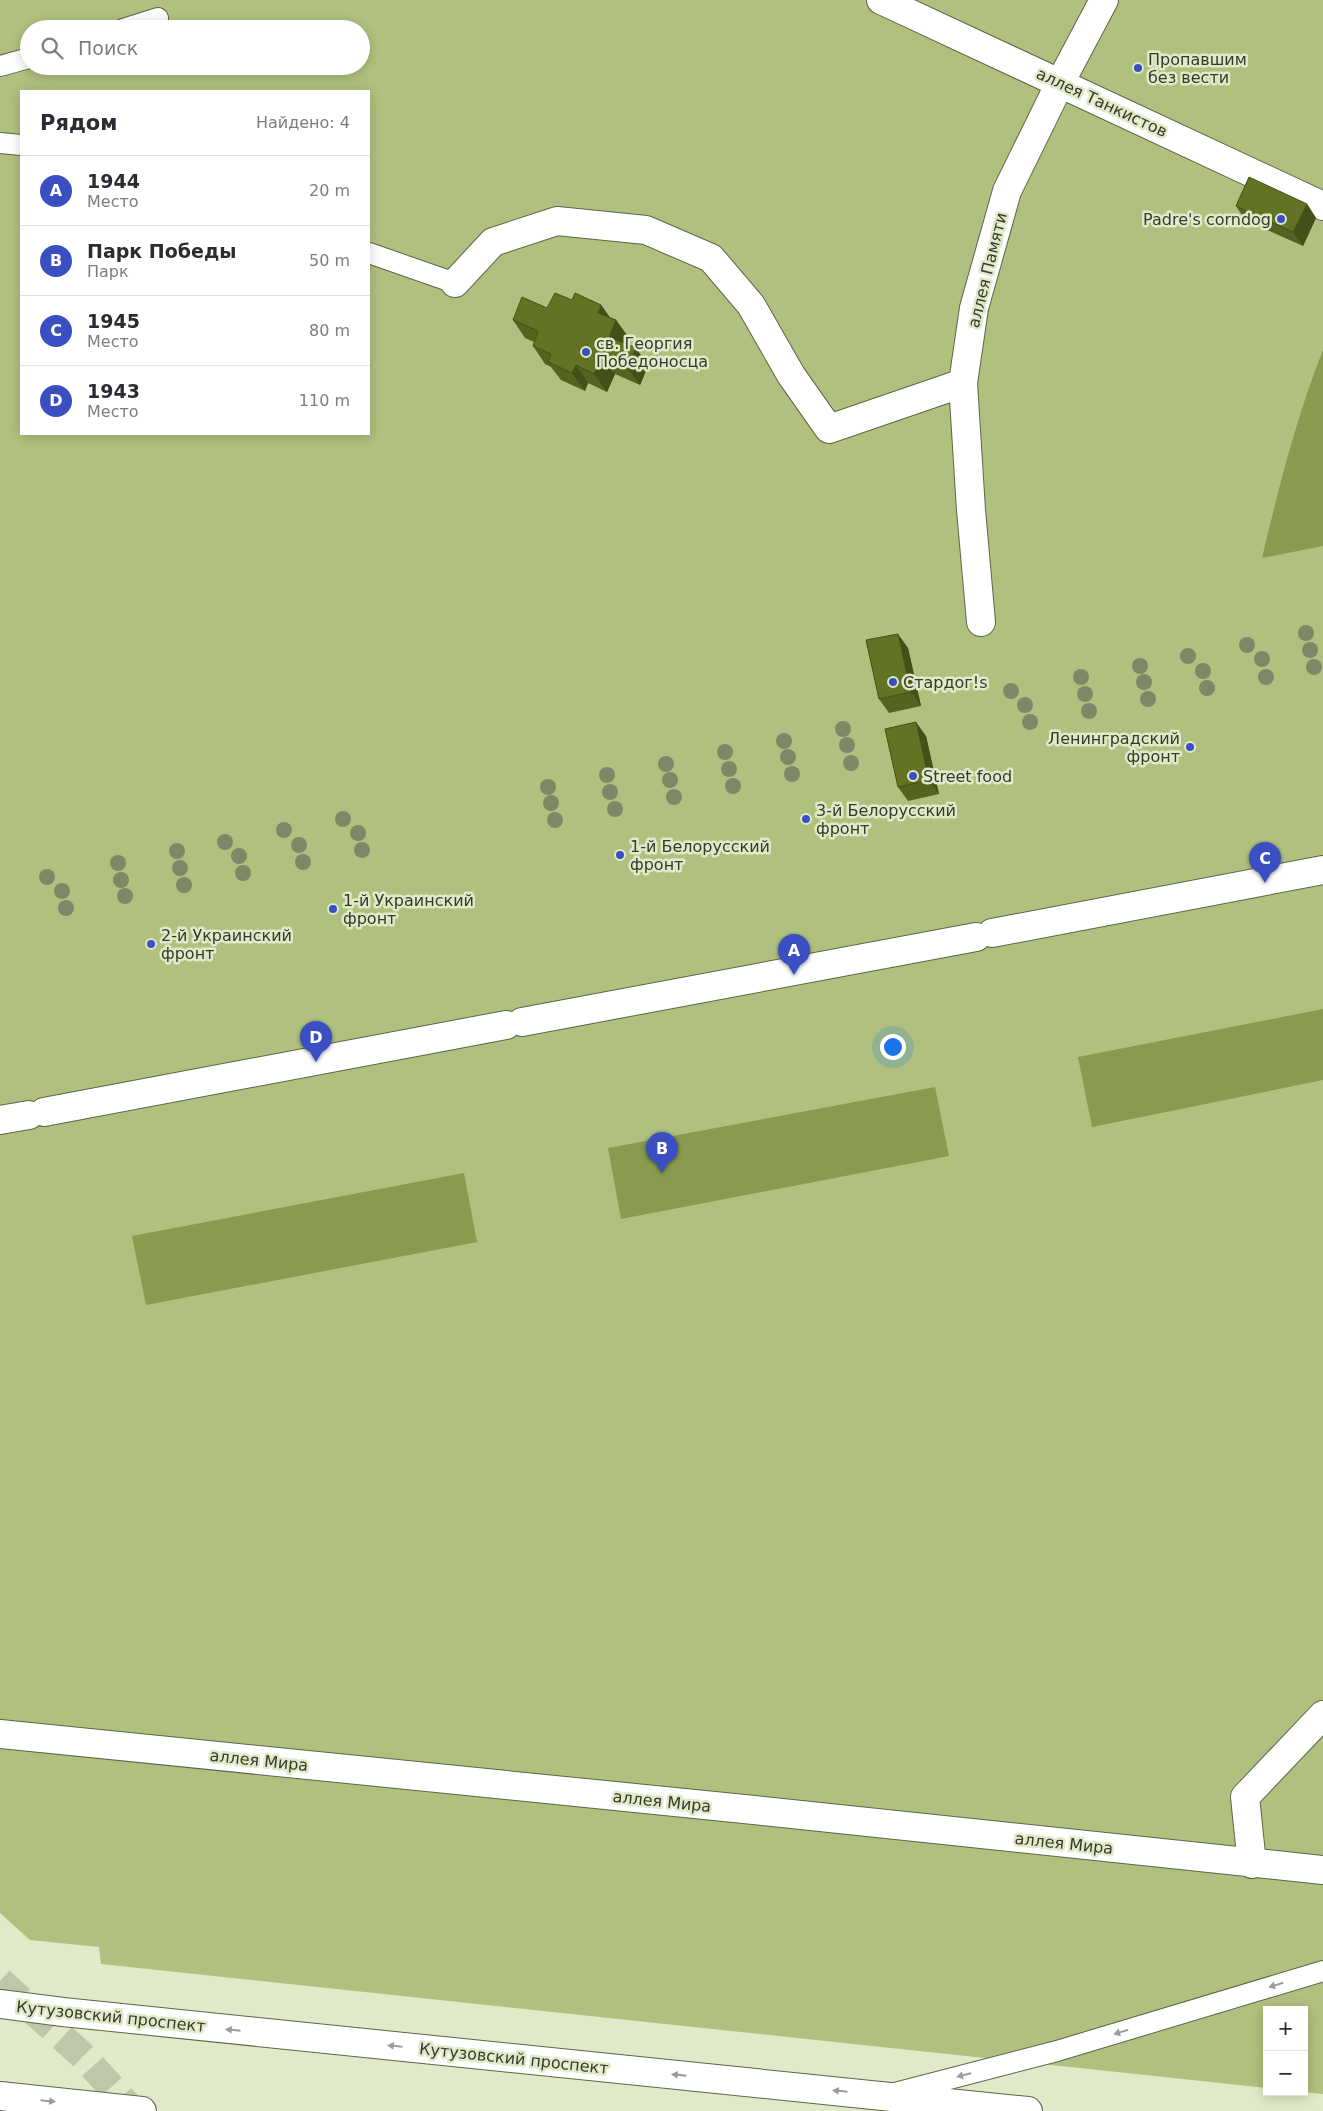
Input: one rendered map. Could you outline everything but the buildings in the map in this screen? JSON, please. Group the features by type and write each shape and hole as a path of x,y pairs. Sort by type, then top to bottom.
{"street":[{"name":"аллея Танкистов","path":"880,0 1323,206"},
{"name":"аллея Памяти","path":"981,622 971,510 963,383 974,308 1007,191 1060,83 1104,0"},
{"path":"455,283 493,242 557,221 646,230 711,258 751,305 791,375 829,429 963,383"},
{"path":"0,1120 1323,870"},
{"path":"1252,1864 1245,1797 1323,1715"},
{"name":"аллея Мира","path":"0,1734 754,1810 1323,1870"},
{"name":"Кутузовский проспект","path":"0,2004 1028,2111"},
{"path":"0,2096 142,2111"}],"lane":[{"path":"152,20 158,18"},
{"path":"0,66 20,60"},
{"path":"0,143 20,145"},
{"path":"370,253 455,283"},
{"path":"883,2096 1057,2051 1323,1970"}],"shaded area":[{"path":"0,0 1323,0 1323,2094 1308,2092 1308,2006 1263,2006 1263,2088 101,1964 99,1947 30,1940 0,1913"},
{"path":"1323,350 1323,546 1262,558 1296,427"},
{"path":"1323,1009 1323,1080 1092,1127 1078,1057"},
{"path":"935,1087 949,1156 621,1219 608,1148"},
{"path":"464,1173 477,1242 146,1305 132,1236"}],"tunnel":[{"path":"0,1981 83,2056 133,2111"}],"place":[{"name":"Пропавшим без вести","path":"1138,68"},
{"name":"Padre's corndog","path":"1281,219"},
{"name":"св. Георгия Победоносца","path":"586,352"},
{"name":"Стардог!s","path":"893,682"},
{"name":"Ленинградский фронт","path":"1190,747"},
{"name":"Street food","path":"913,776"},
{"name":"3-й Белорусский фронт","path":"806,819"},
{"name":"1-й Белорусский фронт","path":"620,855"},
{"name":"1945","path":"1265,883"},
{"name":"1-й Украинский фронт","path":"333,909"},
{"name":"2-й Украинский фронт","path":"151,944"},
{"name":"1944","path":"794,975"},
{"name":"1943","path":"316,1062"},
{"name":"Парк Победы","path":"662,1173"}]}
